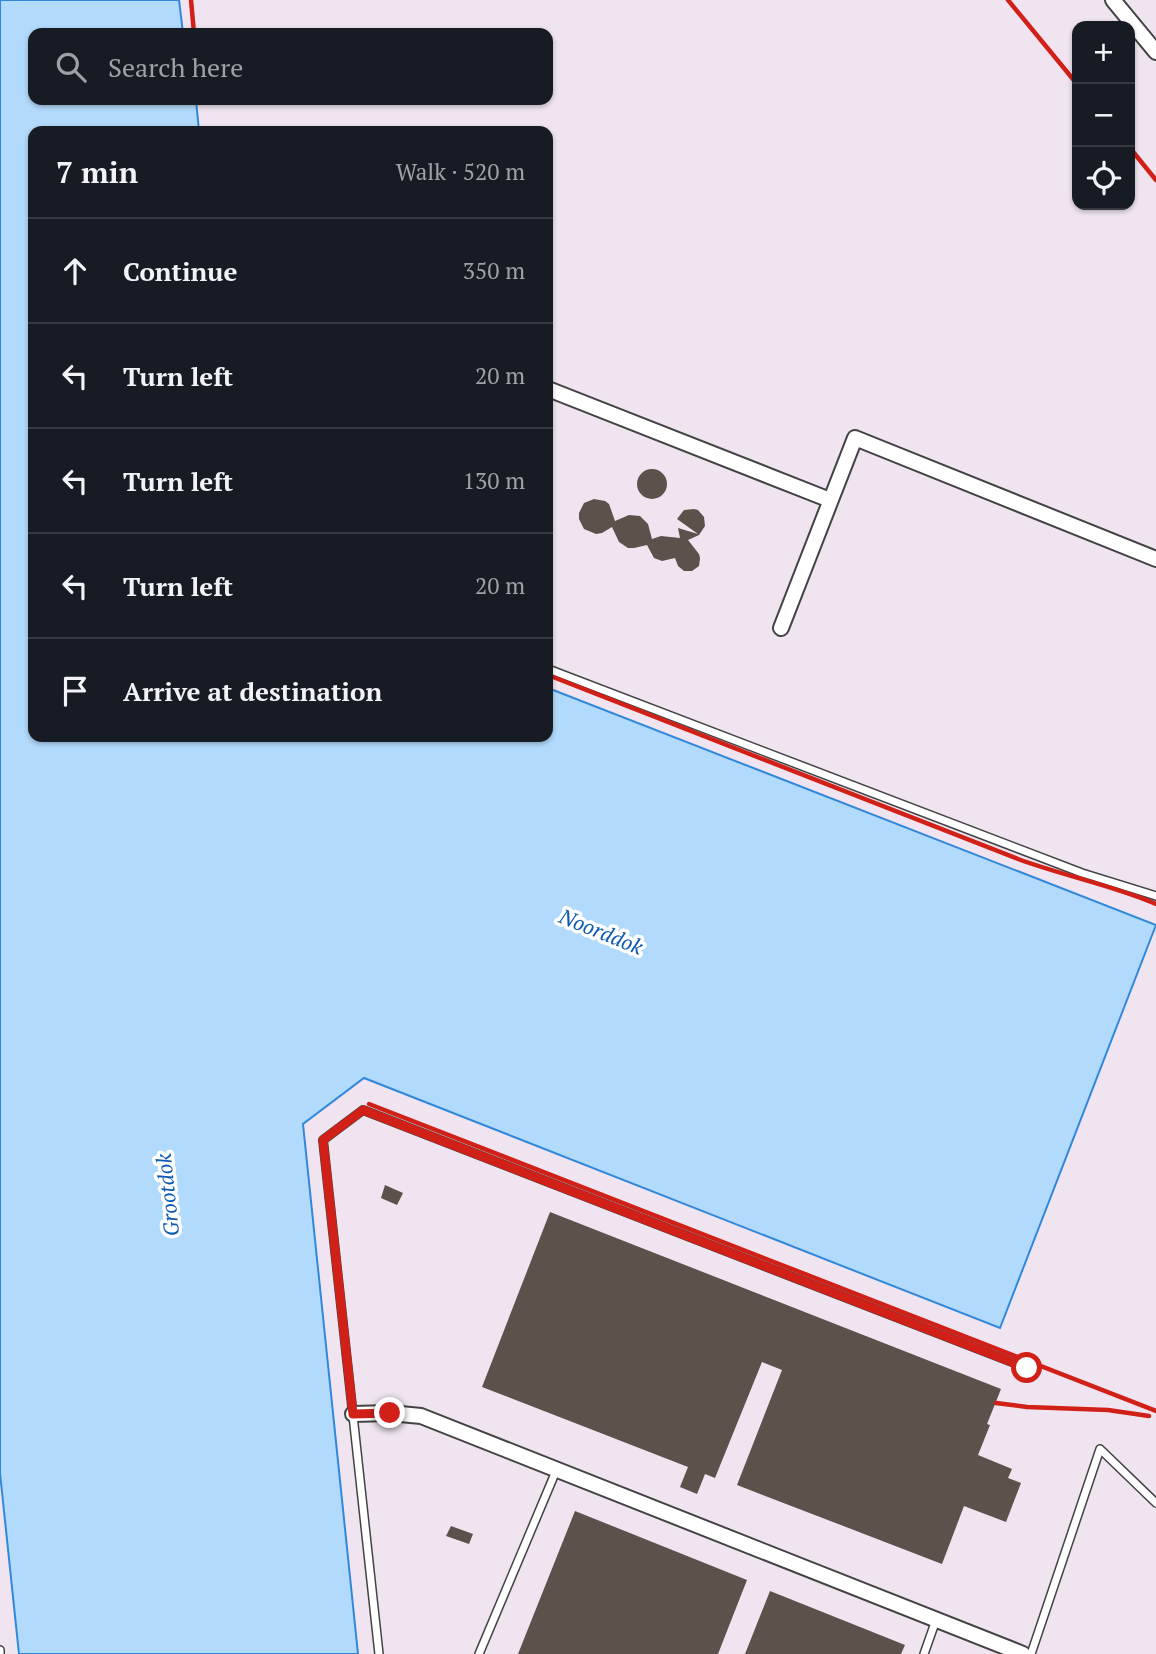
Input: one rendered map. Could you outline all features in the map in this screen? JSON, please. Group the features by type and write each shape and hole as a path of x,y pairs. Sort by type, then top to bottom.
{"street":[{"path":"1113,0 1156,52"},
{"path":"553,391 830,500"},
{"path":"780,628 855,438 1156,559"},
{"path":"353,1414 421,1416 1023,1654"}],"lane":[{"path":"553,671 1082,873 1156,896"},
{"path":"379,1654 323,1140 363,1110 1027,1368"},
{"path":"1031,1654 1100,1449 1156,1503"},
{"path":"479,1654 556,1471"},
{"path":"924,1654 936,1620"}],"shaded area":[{"path":"179,0 1156,0 1156,925 553,690 553,126 199,126 196,105 553,105 553,28 182,28"},
{"path":"1156,928 1156,1654 358,1654 302,1125 364,1078 1000,1328"},
{"path":"0,1473 19,1654 0,1654"}],"water":[{"path":"0,0 179,0 182,28 28,28 28,105 196,105 199,126 28,126 28,742 553,742 553,690 1156,925 1000,1328 364,1078 303,1124 358,1654 19,1654 0,1473"}],"building":[{"path":"652,469 663,473 667,484 663,495 652,499 641,495 637,484 641,473"},
{"path":"594,499 609,504 615,521 629,515 640,516 648,524 652,539 661,536 680,538 678,528 698,534 677,519 684,510 698,510 704,517 705,526 699,535 688,540 699,554 699,566 692,571 684,571 675,558 662,561 654,558 647,545 628,548 619,542 612,527 596,534 584,529 579,513 584,503"},
{"path":"385,1185 403,1193 397,1205 381,1198"},
{"path":"550,1212 1001,1389 978,1455 1012,1469 1008,1478 1021,1483 1006,1522 964,1506 942,1564 737,1485 782,1370 762,1362 715,1478 705,1474 697,1494 680,1487 688,1467 482,1387"},
{"path":"575,1511 747,1580 718,1654 518,1654"},
{"path":"451,1526 473,1534 469,1544 446,1536"},
{"path":"770,1591 905,1645 901,1654 745,1654"}],"railway":[{"path":"191,0 194,28"},
{"path":"1008,0 1072,78"},
{"path":"1135,154 1156,180"},
{"path":"553,677 1018,859 1156,904"},
{"path":"369,1104 1156,1411"},
{"path":"996,1403 1108,1410 1149,1416"}],"route":[{"path":"390,1413 353,1414 323,1140 363,1110 1027,1368"}],"water label":[{"name":"Noorddok","path":"601,932"},
{"name":"Grootdok","path":"168,1195"}]}
